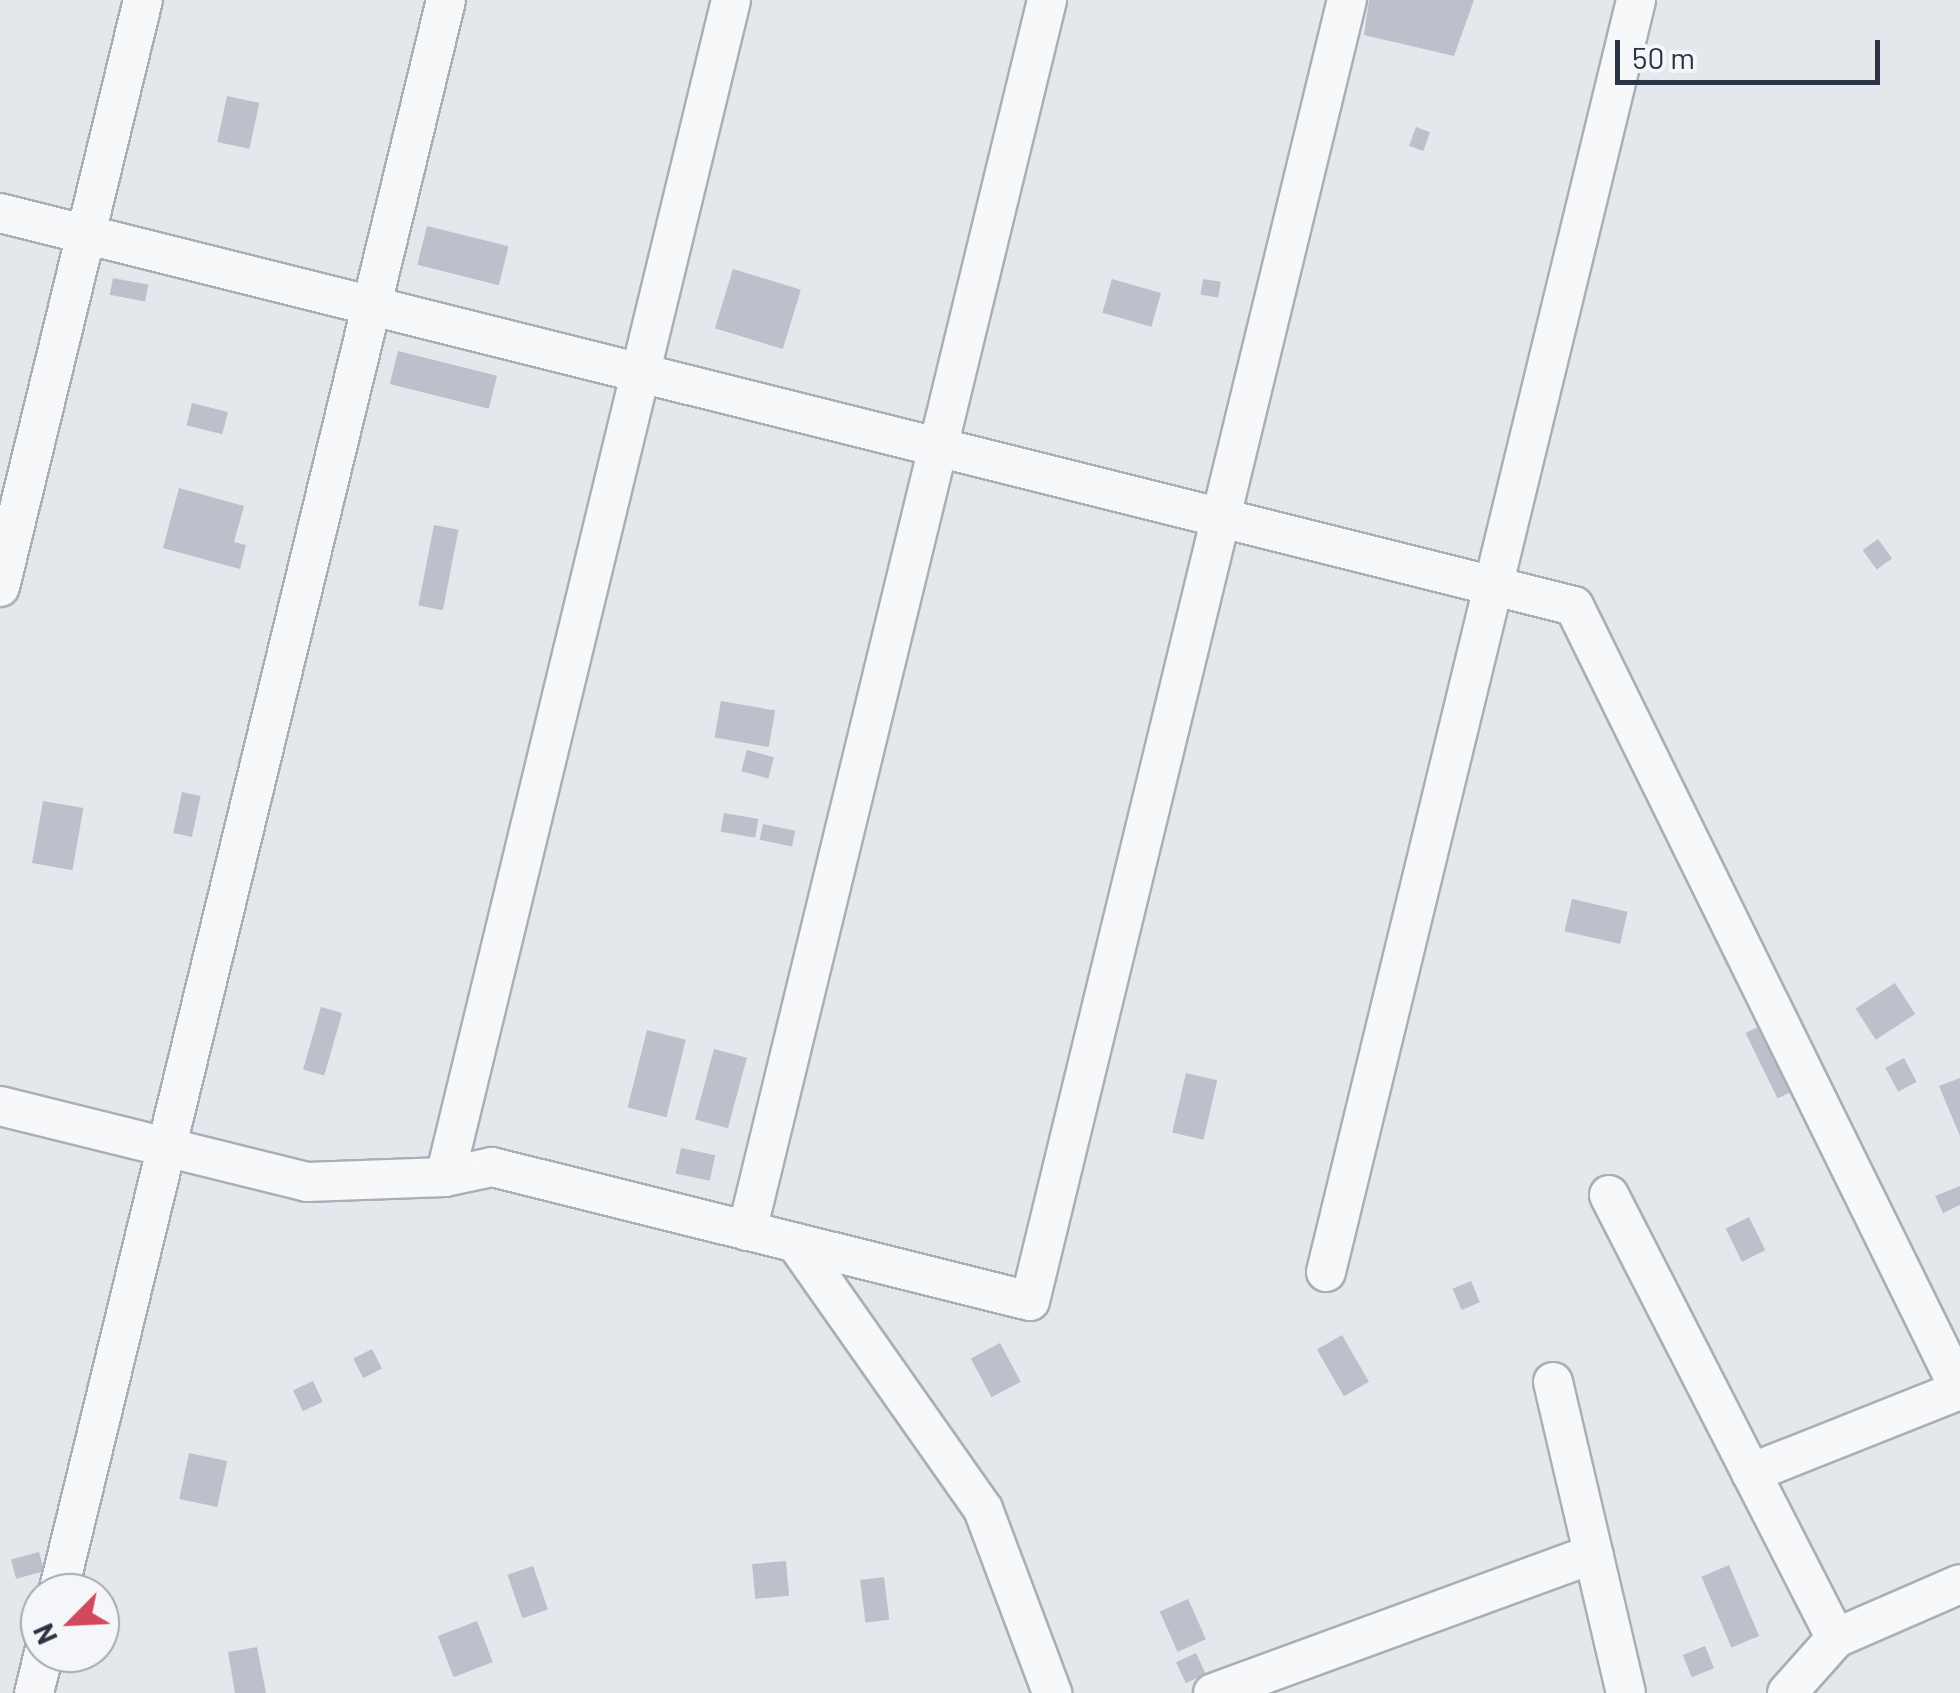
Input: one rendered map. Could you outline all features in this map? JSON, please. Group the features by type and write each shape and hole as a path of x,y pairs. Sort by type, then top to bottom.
{"street":[{"path":"0,588 143,0"},
{"path":"63,1573 446,0"},
{"path":"444,1177 731,0"},
{"path":"748,1231 1047,0"},
{"path":"0,1106 306,1182 444,1177 492,1167 1030,1301 1346,0"},
{"path":"1326,1272 1636,0"},
{"path":"0,214 1574,606 1960,1390 1752,1473"},
{"path":"1608,1196 1836,1638"},
{"path":"796,1243 983,1509 1052,1693"},
{"path":"1553,1382 1626,1693"},
{"path":"1213,1693 1593,1554"},
{"path":"1788,1693 1836,1638 1960,1584"}],"building":[{"path":"1369,0 1474,0 1454,56 1364,35"},
{"path":"227,96 259,103 250,149 217,142"},
{"path":"1416,127 1430,132 1423,151 1409,146"},
{"path":"427,226 509,246 499,285 417,265"},
{"path":"733,269 801,290 783,349 715,328"},
{"path":"113,278 148,285 145,302 110,295"},
{"path":"1112,279 1161,293 1151,327 1102,313"},
{"path":"1203,279 1221,282 1218,298 1200,295"},
{"path":"398,351 497,376 489,409 390,384"},
{"path":"192,403 228,412 222,434 186,425"},
{"path":"179,488 244,506 234,542 246,545 240,569 163,548"},
{"path":"434,525 459,530 443,610 418,605"},
{"path":"1878,539 1892,558 1877,570 1863,550"},
{"path":"721,701 775,711 769,747 715,737"},
{"path":"747,750 774,757 768,778 741,771"},
{"path":"182,792 201,796 192,837 173,833"},
{"path":"43,801 83,808 72,870 32,863"},
{"path":"724,813 758,819 755,838 721,832"},
{"path":"763,824 795,831 792,847 760,840"},
{"path":"1572,899 1628,912 1620,944 1565,931"},
{"path":"1895,983 1915,1014 1876,1040 1856,1009"},
{"path":"321,1007 342,1013 324,1076 303,1069"},
{"path":"1768,1022 1800,1088 1778,1099 1746,1033"},
{"path":"647,1030 686,1040 666,1117 628,1108"},
{"path":"714,1049 747,1058 728,1128 695,1120"},
{"path":"1904,1058 1917,1082 1898,1092 1885,1068"},
{"path":"1186,1073 1217,1080 1203,1140 1172,1132"},
{"path":"1960,1078 1960,1136 1939,1086"},
{"path":"681,1148 715,1155 710,1181 676,1173"},
{"path":"1960,1186 1960,1205 1943,1213 1935,1196"},
{"path":"1749,1217 1765,1250 1742,1262 1726,1228"},
{"path":"1471,1281 1480,1302 1462,1310 1453,1289"},
{"path":"1342,1335 1369,1382 1344,1396 1317,1350"},
{"path":"1000,1343 1021,1382 992,1397 971,1358"},
{"path":"372,1349 382,1369 363,1378 353,1359"},
{"path":"313,1381 323,1402 303,1411 293,1390"},
{"path":"189,1453 227,1461 217,1507 179,1499"},
{"path":"39,1552 44,1571 20,1573 16,1579 11,1560"},
{"path":"786,1561 789,1596 755,1599 752,1564"},
{"path":"1729,1565 1759,1636 1731,1648 1701,1577"},
{"path":"533,1566 548,1609 522,1618 507,1575"},
{"path":"884,1577 889,1620 865,1623 860,1580"},
{"path":"1188,1599 1206,1639 1178,1652 1160,1612"},
{"path":"477,1621 493,1662 454,1677 438,1636"},
{"path":"1705,1646 1714,1668 1692,1677 1683,1655"},
{"path":"257,1647 266,1693 235,1693 228,1652"},
{"path":"1196,1653 1206,1674 1186,1683 1176,1662"}]}
